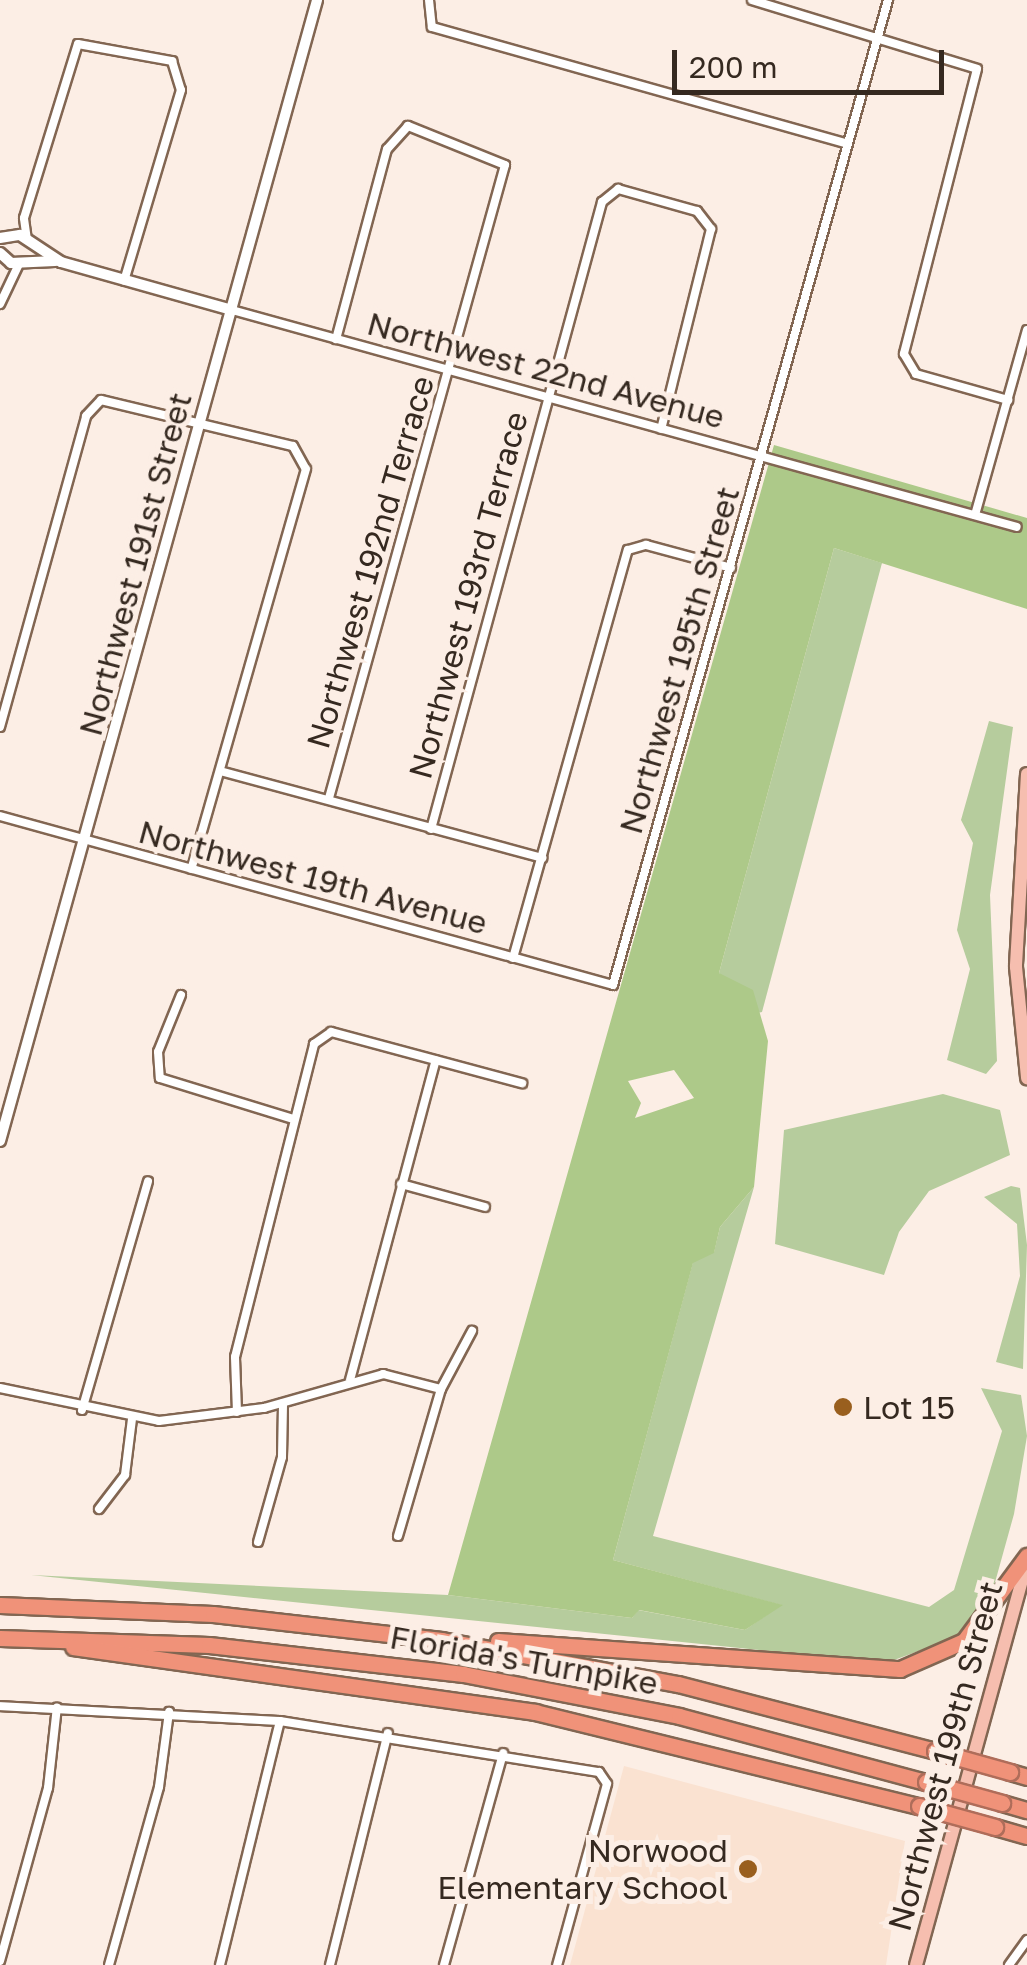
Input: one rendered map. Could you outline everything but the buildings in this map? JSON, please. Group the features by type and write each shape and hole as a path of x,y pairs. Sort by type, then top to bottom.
{"highway":[{"path":"442,1640 628,1643 900,1670 964,1641 1027,1559"},
{"name":"Florida's Turnpike","path":"0,1605 246,1616 442,1640 678,1684 1027,1777"},
{"path":"5,1638 534,1712 1027,1836"},
{"name":"Florida's Turnpike","path":"5,1638 245,1648 463,1674 678,1716 1027,1810"}],"main road":[{"path":"1027,774 1016,967 1027,1078"},
{"name":"Northwest 199th Street","path":"916,1965 1027,1559"}],"street":[{"name":"Northwest 191st Street","path":"0,1141 6,1099 85,840 317,0"},
{"path":"429,0 432,27 846,143"},
{"path":"752,0 878,35 977,69 906,366 1008,400"},
{"name":"Northwest 195th Street","path":"613,986 888,0"},
{"path":"0,304 6,283 21,262 28,242 24,218 78,44 172,62 180,73 124,281"},
{"name":"Northwest 192nd Terrace","path":"329,798 450,373 504,165 408,126 387,149 336,338"},
{"name":"Northwest 193rd Terrace","path":"431,828 602,202 618,189 697,210 711,229 662,428"},
{"path":"6,283 1,253 5,237 24,218"},
{"name":"Northwest 22nd Avenue","path":"5,237 28,242 61,262 124,281 1017,527"},
{"name":"Northwest 22nd Avenue","path":"1,253 21,262 61,262"},
{"path":"975,514 1027,330"},
{"path":"0,727 86,416 101,400 293,446 306,468 192,869"},
{"path":"513,958 628,550 646,544 731,568"},
{"path":"220,771 542,858"},
{"name":"Northwest 19th Avenue","path":"0,816 613,986"},
{"path":"181,995 155,1066 166,1080 293,1119"},
{"path":"237,1412 235,1357 314,1044 330,1032 522,1083"},
{"path":"350,1380 436,1060"},
{"path":"82,1410 148,1181"},
{"path":"401,1184 485,1208"},
{"path":"398,1536 441,1389 472,1331"},
{"path":"0,1388 132,1419 237,1412 284,1403 350,1380 382,1374 441,1389"},
{"path":"258,1542 282,1457 284,1403"},
{"path":"99,1509 125,1476 132,1419"},
{"path":"0,1706 280,1720 503,1753 604,1778 557,1965"},
{"path":"0,1961 48,1788 57,1707"},
{"path":"110,1965 159,1787 169,1712"},
{"path":"220,1965 280,1720"},
{"path":"330,1965 388,1734"},
{"path":"444,1965 503,1753"},
{"path":"1009,1965 1025,1940"}],"shaded area":[{"name":"Norwood Elementary School","path":"624,1766 905,1841 886,1965 570,1965"}],"green space":[{"path":"774,445 1027,518 1027,609 834,548 719,973 753,990 768,1041 754,1187 720,1227 714,1253 693,1263 613,1560 783,1605 745,1630 639,1610 632,1618 448,1595","holes":["674,1070 694,1098 635,1118 641,1103 628,1081"]},
{"path":"834,548 882,563 762,1012 753,1014 719,973"},
{"path":"989,721 1013,727 990,895 997,1061 986,1074 947,1060 970,969 957,930 973,843 961,820"},
{"path":"943,1094 1000,1110 1010,1155 929,1191 899,1232 884,1275 775,1244 784,1130"},
{"path":"1011,1186 1020,1188 1027,1245 1023,1369 996,1362 1020,1276 1017,1224 984,1197"},
{"path":"754,1187 653,1536 929,1607 954,1590 1002,1431 981,1388 1021,1395 1027,1436 1014,1514 994,1586 962,1635 886,1663 31,1575 448,1595 632,1618 638,1610 745,1630 781,1605 613,1560 693,1262 714,1252 720,1227"}],"place":[{"name":"Lot 15","path":"843,1407"},
{"name":"Norwood Elementary School","path":"748,1869"}]}
